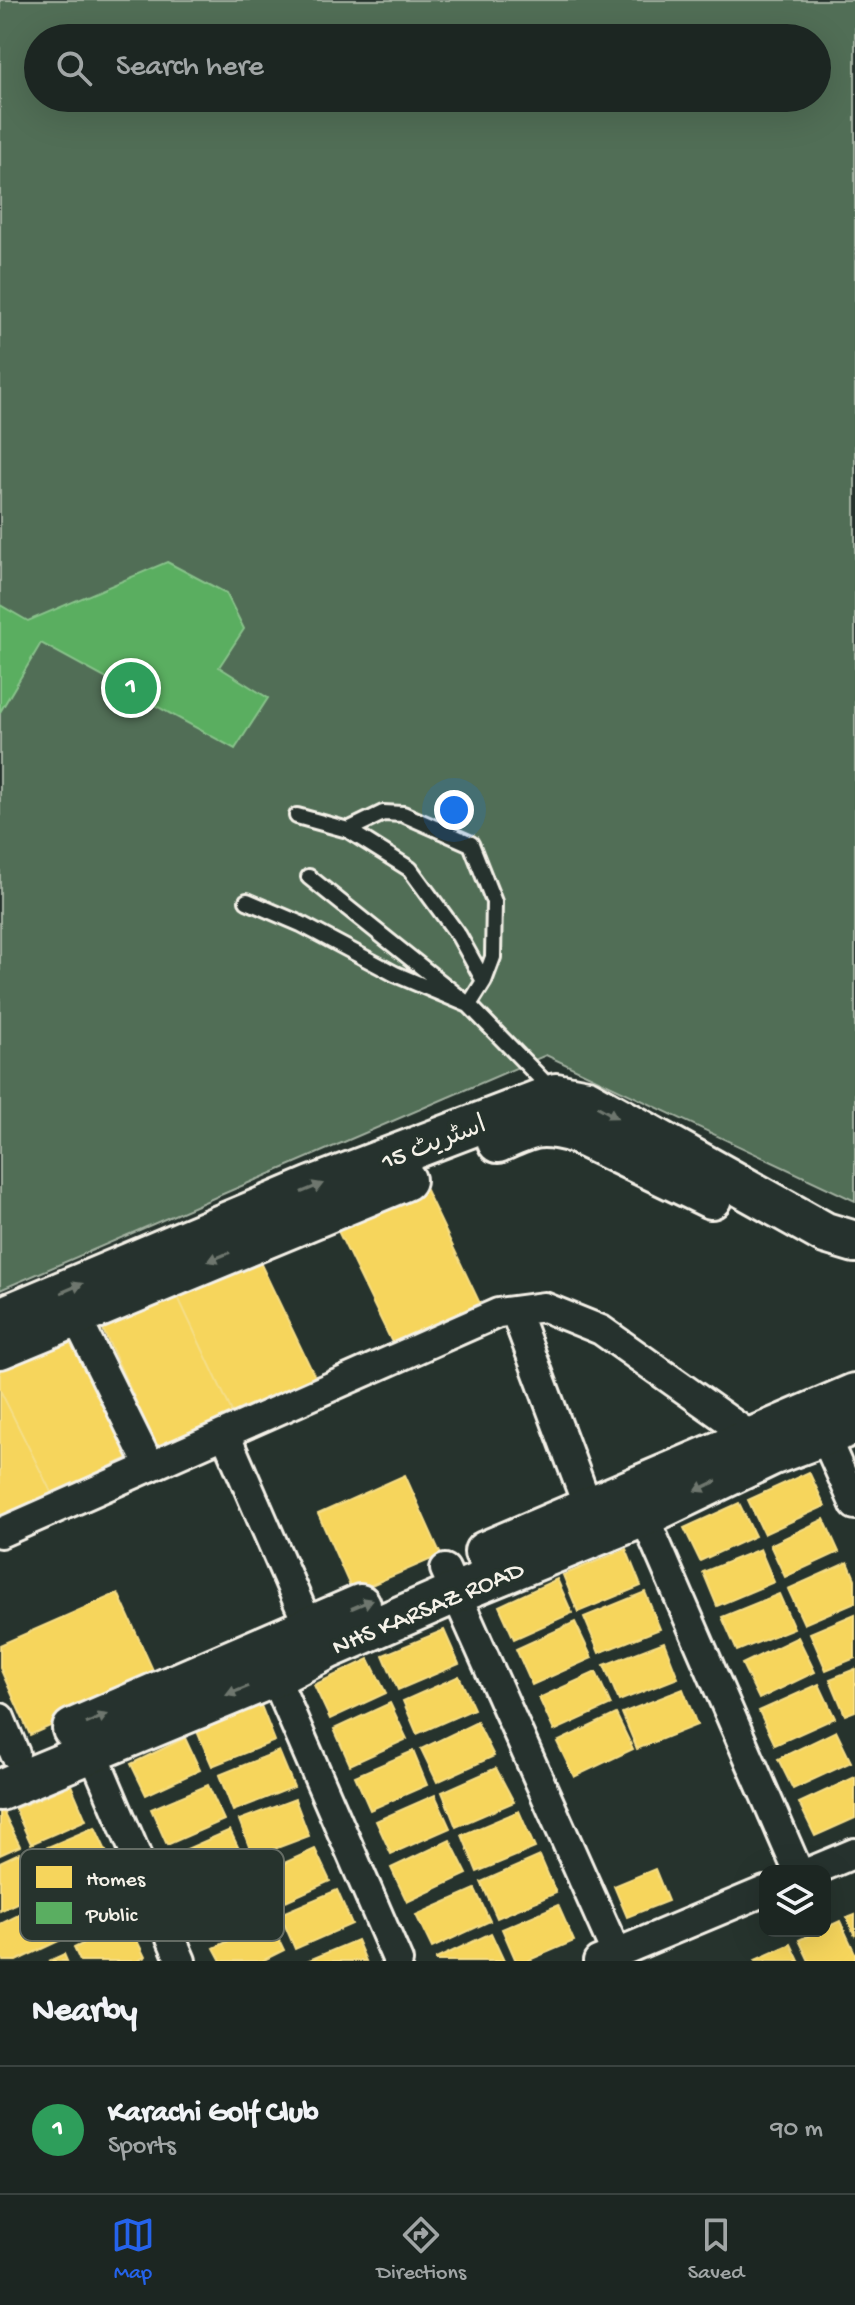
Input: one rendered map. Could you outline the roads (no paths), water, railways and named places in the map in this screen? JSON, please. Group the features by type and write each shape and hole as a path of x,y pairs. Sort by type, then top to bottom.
{"street":[{"path":"0,1348 545,1125 559,1111 587,1100 825,1233 855,1242"},
{"path":"559,1111 576,1133 855,1267"},
{"name":"اسٹریٹ 15","path":"0,1318 312,1187 559,1111"},
{"path":"0,1533 498,1313 544,1307 601,1330 752,1437"},
{"path":"515,1311 795,1865"},
{"path":"76,1317 150,1467"},
{"name":"NHS KARSAZ ROAD","path":"269,1662 309,1627 450,1581 617,1511 771,1455 831,1424 855,1394"},
{"path":"831,1424 855,1505"},
{"name":"NHS KARSAZ ROAD","path":"617,1511 752,1437 831,1424"},
{"path":"225,1434 309,1627"},
{"path":"450,1581 607,1957 759,1894"},
{"name":"NHS KARSAZ ROAD","path":"0,1790 35,1748 269,1662 327,1649 450,1581"},
{"path":"269,1662 398,1961"},
{"path":"35,1748 104,1849"},
{"path":"826,1865 855,1853"},
{"path":"167,1941 181,1961"}],"lane":[{"path":"348,830 383,813 403,814 471,844 494,902 493,957 484,981 469,1005"},
{"path":"297,816 348,830 410,869 459,936 484,981"},
{"path":"309,877 469,1005 559,1111"},
{"path":"247,901 301,924 395,974 469,1005"}],"place":[{"name":"Karachi Golf Club","path":"131,688"}]}
